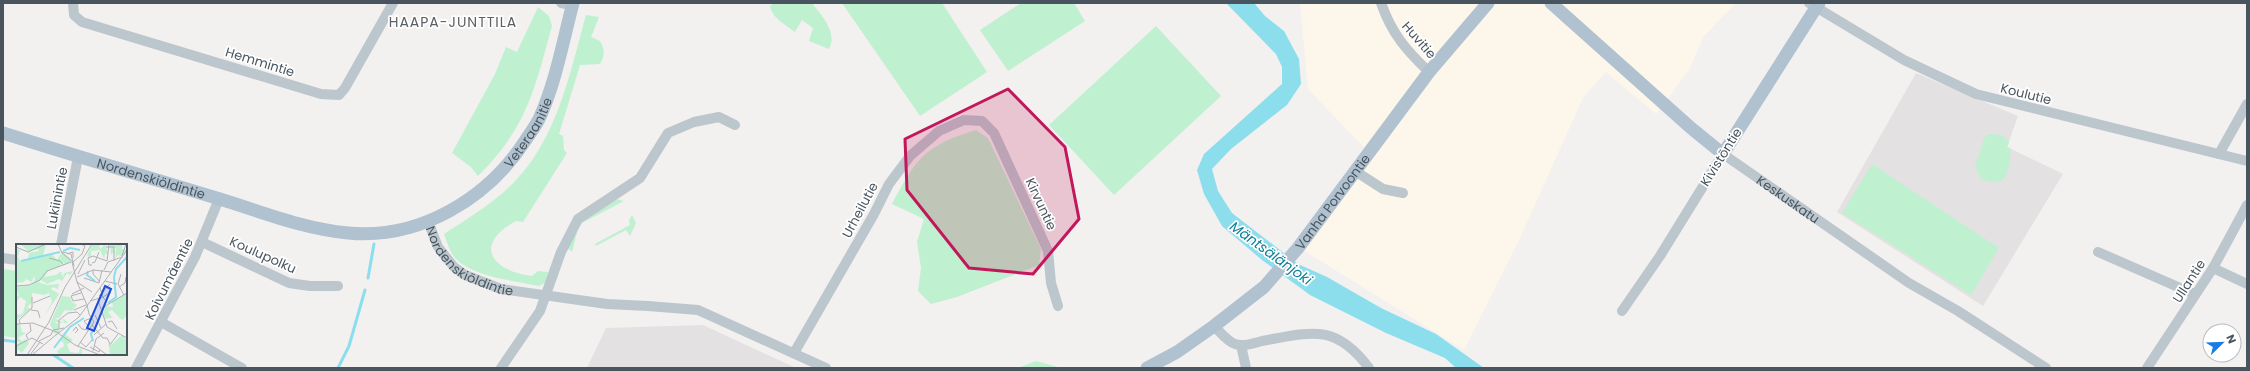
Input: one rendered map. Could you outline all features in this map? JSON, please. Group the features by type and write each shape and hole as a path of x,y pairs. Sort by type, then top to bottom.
{"main road":[{"name":"Vanha Porvoontie","path":"1146,368 1177,352 1214,326 1264,287 1298,248 1429,72 1488,3"},
{"name":"Keskuskatu","path":"1551,3 1691,128 1723,154"},
{"name":"Veteraanitie","path":"428,221 448,212 483,190 508,164 540,118 550,89 569,4"},
{"name":"Kivistöntie","path":"1723,154 1815,4"},
{"name":"Nordenskiöldintie","path":"3,133 285,220 351,233 405,228 428,221"}],"street":[{"name":"Hemmintie","path":"73,3 74,15 82,22 321,94 332,96 339,95 345,88 393,3"},
{"name":"Huvitie","path":"1381,3 1390,28 1400,42 1429,72"},
{"name":"Koulutie","path":"1815,4 1904,60 1976,94 2247,161"},
{"path":"2219,154 2247,104"},
{"path":"501,368 532,325 546,296 561,252 578,219 640,178 668,133 694,122 719,117 735,125"},
{"name":"Urheilutie","path":"794,353 896,172 925,141 950,124 964,120 982,121"},
{"name":"Kirvuntie","path":"982,121 994,133 1048,251 1051,283 1058,306"},
{"name":"Kivistöntie","path":"1622,311 1660,256 1723,154"},
{"name":"Keskuskatu","path":"1723,154 1909,283 1958,311 2046,368"},
{"name":"Lukiinintie","path":"61,244 78,157"},
{"path":"1355,171 1383,189 1403,194"},
{"name":"Koivumäentie","path":"136,368 202,242 219,199"},
{"name":"Ullantie","path":"2151,367 2194,294 2213,268 2247,205"},
{"name":"Nordenskiöldintie","path":"428,221 444,257 465,275 501,289 607,304 698,310 826,368"},
{"name":"Koulupolku","path":"202,242 289,283 310,286 338,286"},
{"path":"2098,252 2194,294"},
{"path":"3,258 16,260"},
{"path":"2213,268 2247,284"},
{"path":"161,322 242,368"},
{"path":"1214,326 1231,342 1241,345 1306,333 1325,334 1338,339 1349,347 1368,368"},
{"path":"1241,345 1246,368"}],"highlighted area":[{"path":"1008,89 1065,147 1079,219 1033,274 969,268 907,190 905,139"}],"shaded area":[{"path":"1300,3 1736,3 1704,36 1689,70 1656,114 1606,72 1583,98 1519,240 1464,350 1303,250 1372,156 1308,89"},
{"path":"1916,73 2018,116 2007,147 2063,174 1983,306 1837,212"},
{"path":"703,325 796,368 587,368 606,328"}],"green space":[{"path":"773,3 812,3 824,18 830,30 831,43 829,49 809,41 813,28 802,20 795,32 780,21 771,10 770,6"},
{"path":"842,3 942,3 987,72 920,116"},
{"path":"1021,3 1074,3 1085,21 1008,71 980,30"},
{"path":"538,7 549,16 552,26 534,89 527,107 508,141 478,176 471,167 452,153 495,74 506,47 517,52"},
{"path":"586,15 599,17 591,37 600,41 604,50 604,55 600,64 580,65 559,134 563,136 564,150 567,153 523,222 516,221 503,230 495,239 491,247 492,255 506,269 532,276 538,271 548,272 546,281 539,286 507,280 473,270 454,257 444,234 499,196 518,178 534,158 557,113 573,64"},
{"path":"1156,26 1221,96 1114,195 1049,125"},
{"path":"976,130 988,138 1041,249 1039,265 957,297 931,304 918,291 921,268 917,242 924,219 892,204 908,175 933,148 958,136"},
{"path":"1990,134 2002,135 2009,142 2007,147 2011,149 2006,176 2003,180 1998,182 1991,182 1981,179 1975,166 1985,136"},
{"path":"1872,164 1999,248 1971,295 1842,213"},
{"path":"616,199 624,201 582,223 578,229 572,252 567,248 580,222"},
{"path":"632,215 636,223 630,236 626,230 596,246 595,244 630,225 629,220"},
{"path":"3,269 16,271 16,338 3,336"},
{"path":"1036,361 1058,367 1059,368 1018,368"}],"water":[{"name":"Mäntsälänjoki","path":"1226,3 1254,3 1265,16 1284,31 1299,59 1301,84 1287,105 1231,149 1212,169 1218,191 1232,213 1298,264 1327,277 1381,308 1436,334 1484,368 1456,368 1445,358 1386,333 1310,295 1262,260 1222,226 1204,194 1197,170 1204,154 1282,84 1282,67 1276,54"}],"waterway":[{"path":"368,278 374,244"},
{"path":"338,368 349,346 365,290"},
{"path":"3,340 16,342"},
{"path":"54,355 73,368"}],"district":[{"name":"HAAPA-JUNTTILA","path":"453,22"}]}
